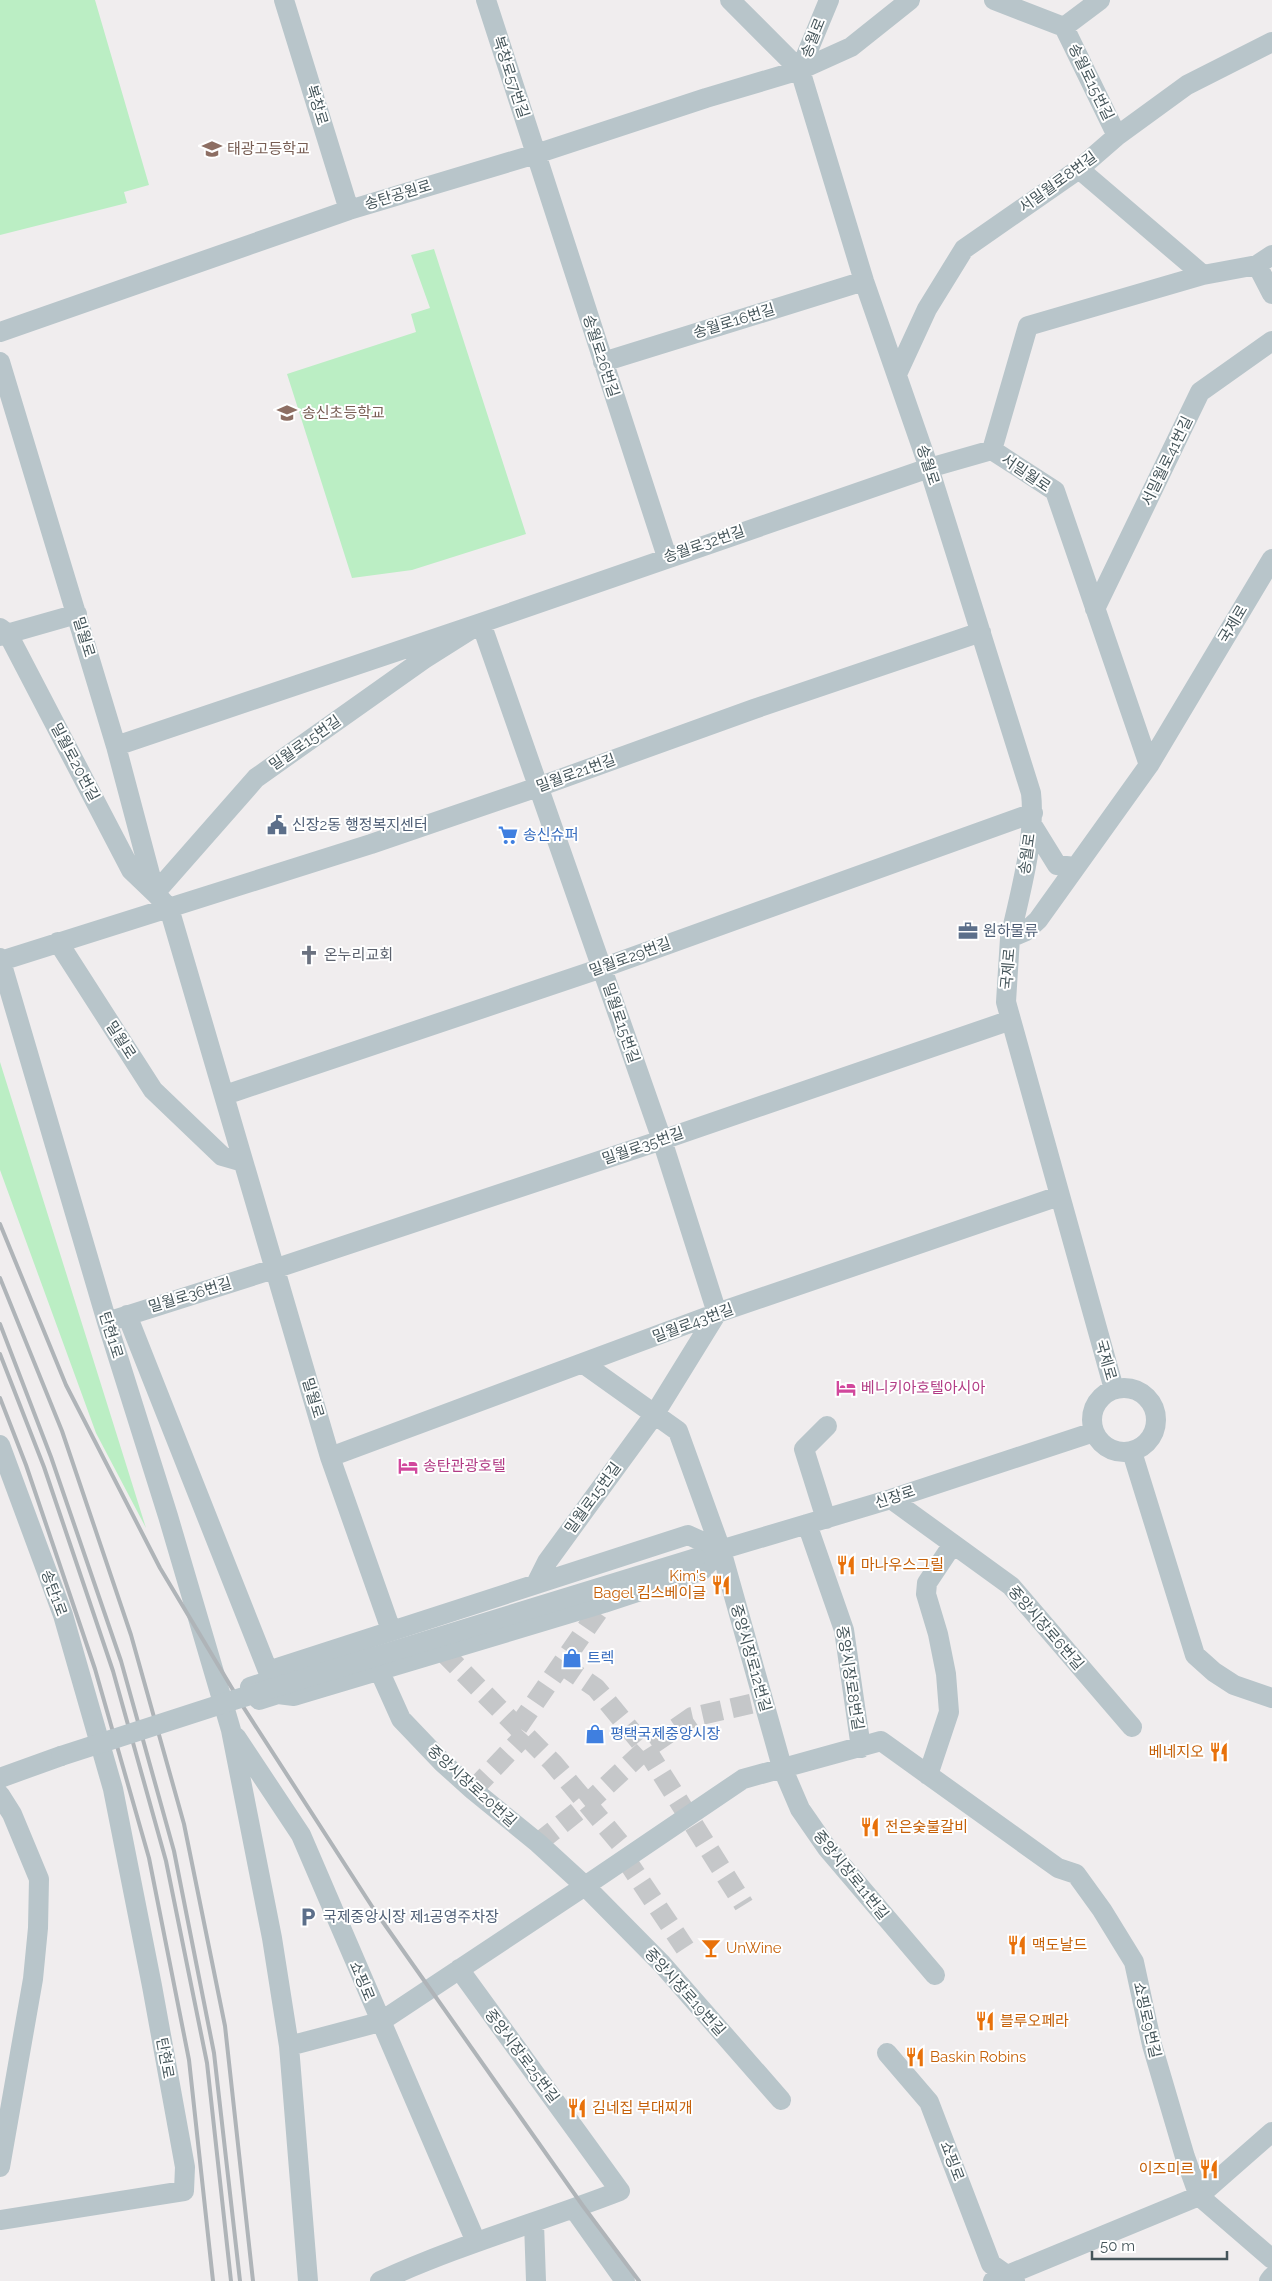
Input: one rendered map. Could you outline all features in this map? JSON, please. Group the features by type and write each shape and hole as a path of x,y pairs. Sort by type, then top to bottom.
{"street":[{"name":"복창로","path":"284,0 349,210"},
{"name":"복창로57번길","path":"486,0 536,154"},
{"path":"730,0 800,70 851,47 910,0"},
{"name":"송월로","path":"829,0 800,70 864,281 929,468 1028,780 1032,818 1024,872 1010,938"},
{"name":"송월로15번길","path":"994,0 1064,27 1117,136"},
{"name":"송월로15번길","path":"1064,27 1100,0"},
{"name":"서밀월로8번길","path":"897,374 928,309 964,249 1079,169 1117,136 1187,85 1272,42"},
{"name":"송탄공원로","path":"0,332 349,210 536,154 706,98 800,70"},
{"name":"송월로26번길","path":"536,154 667,557"},
{"path":"1079,169 1203,275"},
{"path":"1264,260 1272,294"},
{"name":"서밀월로","path":"1149,765 1055,491 992,450 1028,326 1203,275 1264,260"},
{"name":"송월로16번길","path":"603,362 864,281"},
{"name":"서밀월로41번길","path":"1095,609 1200,392 1272,341"},
{"name":"밀월로","path":"0,362 116,746 155,893 169,908 330,1457 391,1630"},
{"name":"송월로32번길","path":"481,623 667,557 929,468 992,450"},
{"name":"국제로","path":"1114,1390 1006,1002 1005,989 1010,938 1026,931 1033,925 1149,765 1272,559"},
{"path":"3,633 77,614"},
{"path":"116,746 481,623"},
{"name":"밀월로15번길","path":"155,893 256,778 424,659 481,623 662,1140 717,1313 654,1415 547,1562 536,1584"},
{"name":"밀월로21번길","path":"169,908 538,787 754,709 981,632"},
{"name":"밀월로20번길","path":"3,633 132,870 155,893"},
{"path":"1032,818 1057,865 1075,867"},
{"name":"밀월로29번길","path":"224,1095 602,968 1032,818"},
{"path":"0,959 169,908"},
{"name":"밀월로","path":"58,942 153,1090 222,1156 242,1162"},
{"name":"탄현1로","path":"0,959 107,1322 168,1516 226,1712"},
{"name":"밀월로35번길","path":"274,1269 662,1140 756,1106 1011,1020"},
{"name":"밀월로43번길","path":"330,1457 717,1313 1059,1196"},
{"name":"밀월로36번길","path":"107,1322 274,1269"},
{"path":"127,1315 272,1680 226,1712"},
{"path":"584,1364 678,1431 721,1550"},
{"path":"1123,1388 1139,1392 1152,1404 1155,1412 1156,1429 1152,1436 1140,1448 1132,1452 1114,1451 1105,1447 1094,1432 1092,1424 1095,1406 1106,1393 1114,1390 1123,1388"},
{"name":"중앙시장로8번길","path":"827,1426 804,1449 817,1522 844,1630 861,1748"},
{"name":"신장로","path":"0,1778 61,1756 234,1700 891,1499 1094,1432"},
{"name":"송탄1로","path":"0,1445 63,1615 100,1743"},
{"path":"1132,1452 1195,1655 1214,1672 1234,1685 1272,1698"},
{"name":"중앙시장로6번길","path":"891,1499 1011,1586 1132,1727"},
{"path":"268,1671 688,1535 721,1550"},
{"path":"928,1775 949,1712 946,1674 938,1634 926,1594 927,1583 953,1544"},
{"path":"226,1712 278,1694 294,1696 604,1603 701,1571 721,1550"},
{"name":"중앙시장로12번길","path":"721,1550 782,1767"},
{"name":"중앙시장로20번길","path":"379,1670 401,1719 473,1790 538,1843 585,1886"},
{"path":"226,1712 272,1938 289,2046 308,2281"},
{"name":"쇼핑로","path":"226,1712 301,1835 476,2242"},
{"name":"쇼핑로9번길","path":"861,1748 881,1741 1058,1868 1076,1874 1102,1910 1134,1962 1152,2045 1185,2157 1199,2196"},
{"name":"탄현로","path":"0,2220 184,2192 185,2167 152,1986 113,1789 100,1743"},
{"path":"289,2046 380,2022 743,1779 782,1767 861,1748"},
{"name":"중앙시장로11번길","path":"782,1767 800,1809 826,1848 935,1975"},
{"path":"0,1795 12,1814 39,1879 38,1928 33,1979 0,2167"},
{"name":"중앙시장로19번길","path":"585,1886 662,1964 781,2100"},
{"name":"중앙시장로25번길","path":"459,1969 620,2191 574,2209"},
{"name":"쇼핑로","path":"887,2053 929,2102 991,2264 1004,2279"},
{"path":"1004,2279 1199,2196 1272,2132"},
{"path":"1199,2196 1272,2259"},
{"path":"380,2281 426,2260 574,2209 625,2281"},
{"path":"534,2223 536,2281"},
{"path":"1269,2281 1272,2277"}],"green space":[{"path":"0,0 95,0 149,185 124,192 127,203 0,235"},
{"path":"434,249 526,534 412,570 352,578 287,374 416,332 411,314 430,308 411,255"},
{"path":"0,1062 146,1528 96,1433 0,1170"}],"tunnel":[{"path":"518,1727 604,1603"},
{"path":"443,1652 553,1763 630,1855"},
{"path":"562,1665 596,1688 646,1749 744,1905"},
{"path":"538,1843 588,1803 646,1749 692,1717 764,1701"},
{"path":"473,1790 526,1734"},
{"path":"625,1858 685,1948"}],"railway":[{"path":"0,1224 66,1385 160,1568 242,1705 373,1908 583,2206 639,2281"},
{"path":"0,1278 62,1431 131,1635 184,1824 225,2026 253,2281"},
{"path":"0,1324 51,1457 121,1661 174,1851 214,2053 240,2281"},
{"path":"0,1354 44,1467 113,1671 166,1861 207,2063 231,2281"},
{"path":"0,1398 26,1465 95,1669 149,1858 189,2060 213,2281"}],"place":[{"name":"태광고등학교","path":"212,149"},
{"name":"송신초등학교","path":"287,413"},
{"name":"신장2동 행정복지센터","path":"277,825"},
{"name":"송신슈퍼","path":"508,835"},
{"name":"원하물류","path":"968,931"},
{"name":"온누리교회","path":"309,955"},
{"name":"베니키아호텔아시아","path":"846,1388"},
{"name":"송탄관광호텔","path":"408,1466"},
{"name":"마나우스그릴","path":"846,1565"},
{"name":"Kim's Bagel 킴스베이글","path":"721,1585"},
{"name":"트렉","path":"572,1658"},
{"name":"평택국제중앙시장","path":"595,1734"},
{"name":"베네지오","path":"1219,1752"},
{"name":"전은숮불갈비","path":"870,1827"},
{"name":"국제중앙시장 제1공영주차장","path":"308,1917"},
{"name":"맥도날드","path":"1017,1945"},
{"name":"UnWine","path":"711,1948"},
{"name":"블루오페라","path":"985,2021"},
{"name":"Baskin Robins","path":"915,2057"},
{"name":"김네집 부대찌개","path":"577,2108"},
{"name":"이즈미르","path":"1209,2169"}]}
